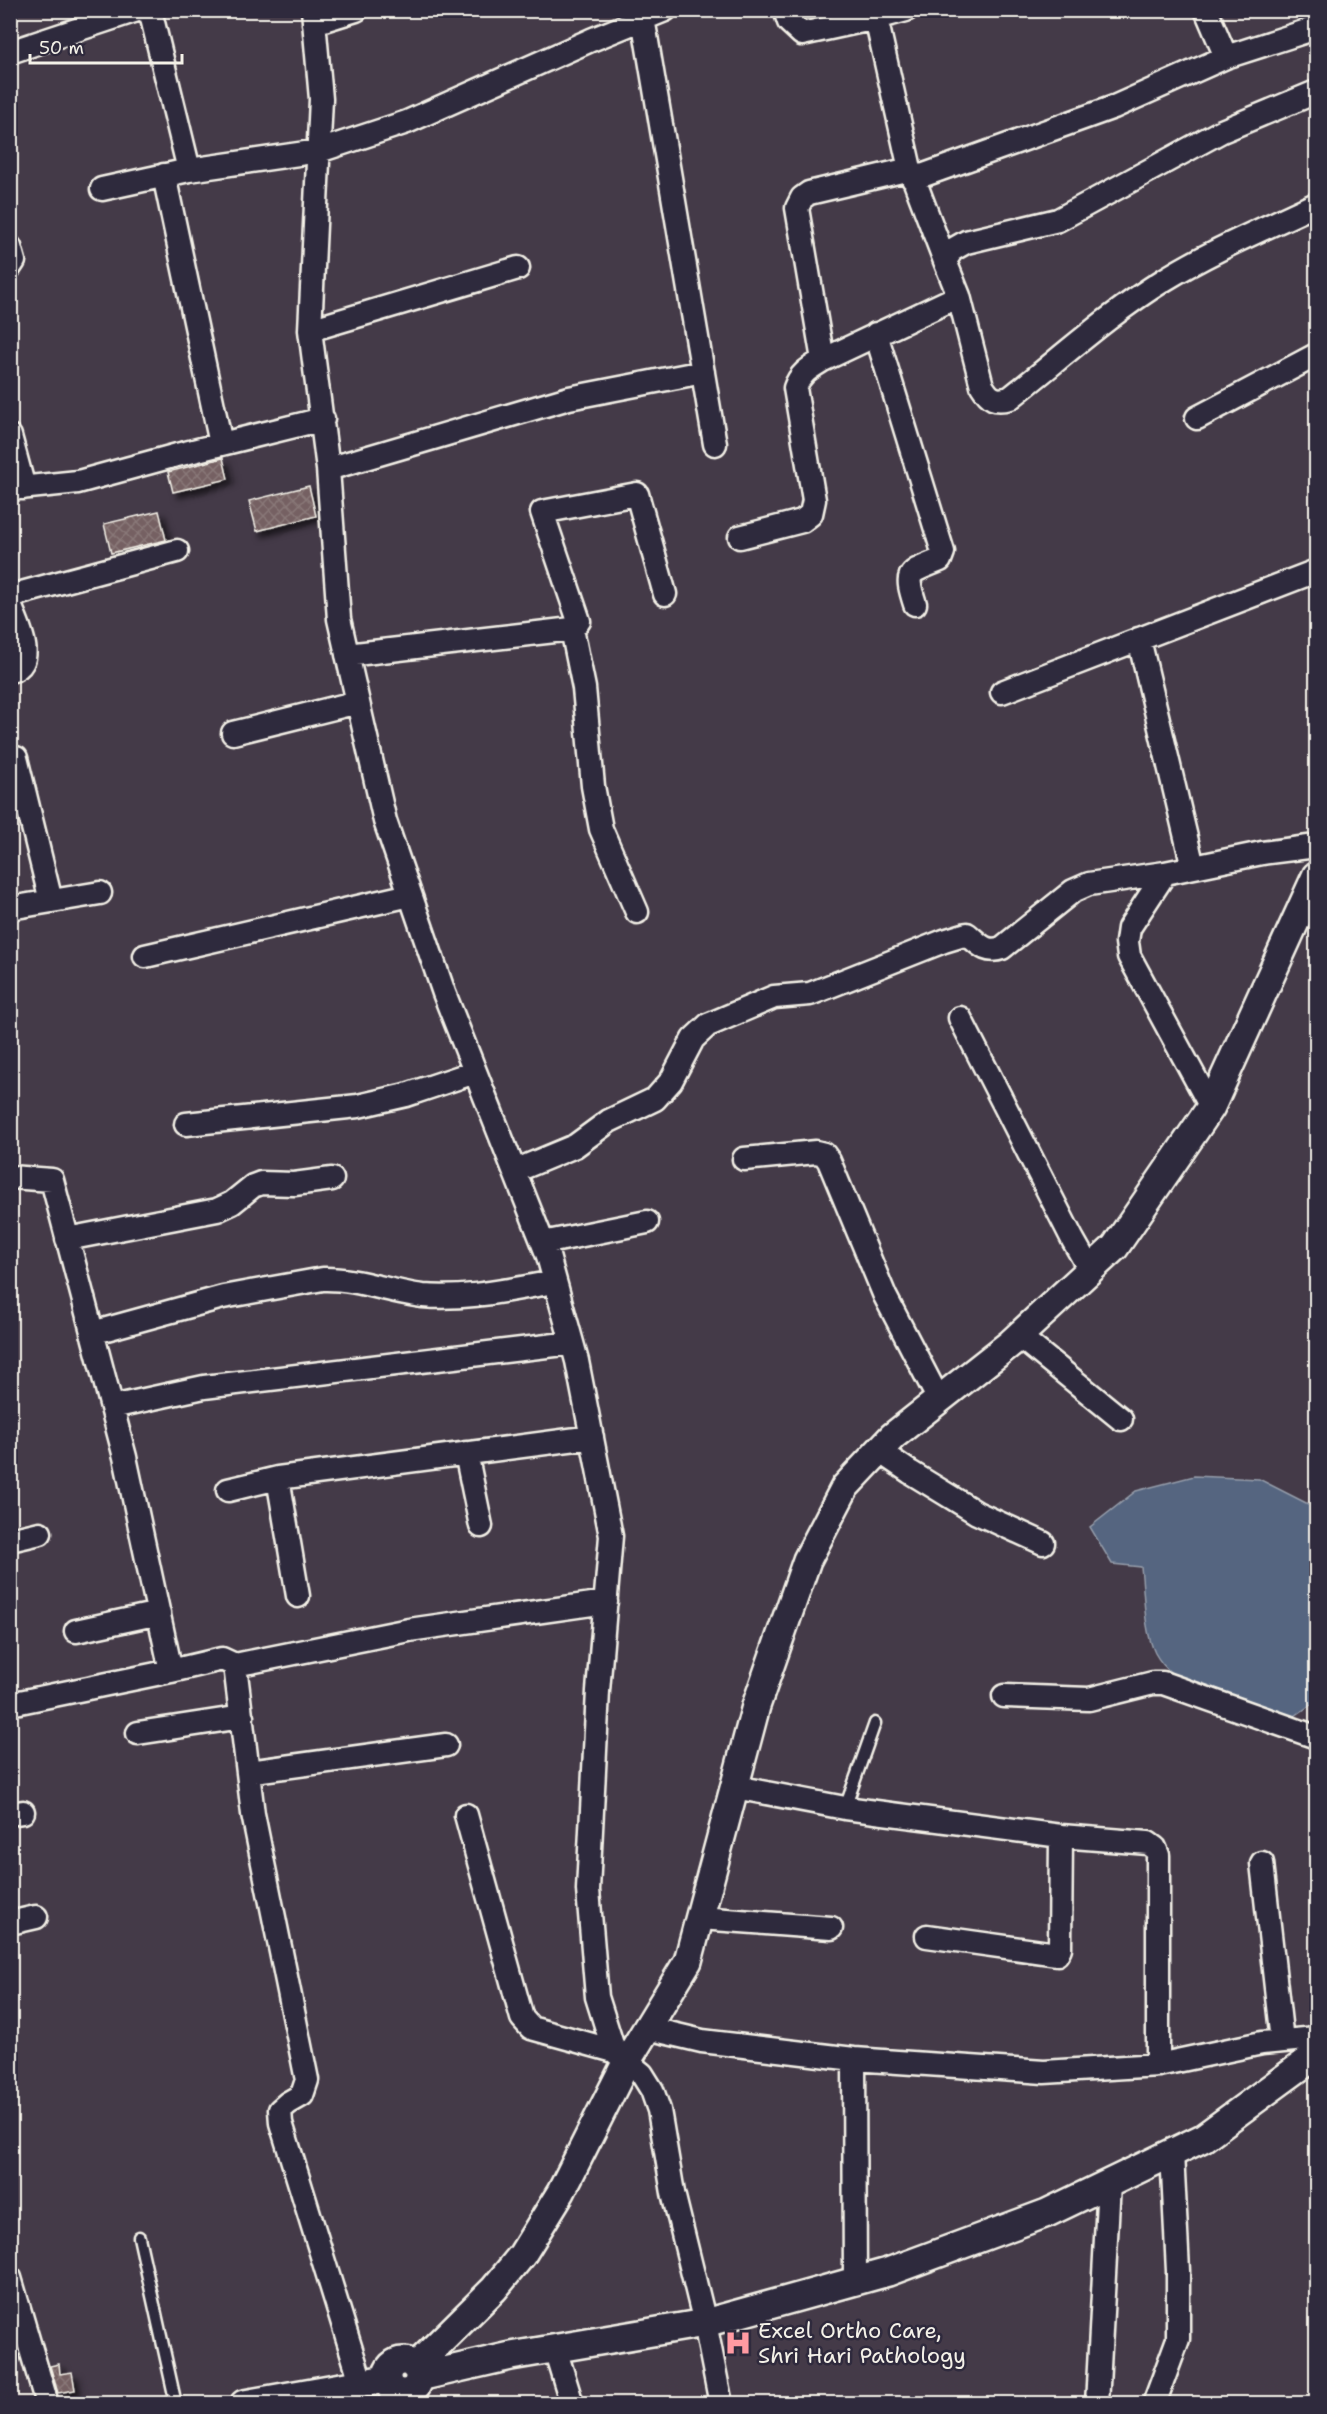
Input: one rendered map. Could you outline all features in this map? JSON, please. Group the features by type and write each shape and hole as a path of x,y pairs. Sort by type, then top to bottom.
{"street":[{"path":"10,52 137,10"},
{"path":"150,10 189,170"},
{"path":"356,10 314,17 321,99 310,330 328,468 339,619 385,821 444,993 543,1243 555,1282 572,1343 612,1536 598,1691 588,1890 597,1997 620,2056"},
{"path":"102,189 189,170 319,151 407,122 665,10"},
{"path":"785,10 789,22 802,34 906,10"},
{"path":"1206,10 1226,57"},
{"path":"643,18 715,444"},
{"path":"876,18 912,174 959,296 982,386 989,397 1000,401 1010,398 1135,299 1165,279 1196,261 1317,204"},
{"path":"823,360 797,208 799,202 809,193 912,174 1114,107 1226,57 1317,28"},
{"path":"945,261 952,250 966,242 1058,220 1222,131 1317,92"},
{"path":"164,176 221,444"},
{"path":"10,246 14,261 10,267"},
{"path":"310,330 518,268"},
{"path":"740,537 802,521 811,514 814,500 795,388 798,378 823,360 959,296"},
{"path":"876,334 944,552 940,560 914,571 909,576 908,582 915,603"},
{"path":"1197,418 1317,355"},
{"path":"328,468 569,398 703,372"},
{"path":"10,436 17,488 78,482 323,419"},
{"path":"637,912 601,829 593,786 584,688 572,630 579,621 542,512 637,494 665,594"},
{"path":"10,596 177,550"},
{"path":"1002,692 1317,571"},
{"path":"10,605 26,650 23,661 15,670 10,671"},
{"path":"347,656 546,631 572,630"},
{"path":"1139,639 1193,867"},
{"path":"233,733 358,702"},
{"path":"16,758 51,901"},
{"path":"515,1171 574,1146 609,1121 655,1099 671,1081 693,1039 708,1025 774,997 810,994 967,934 985,950 993,951 1002,948 1072,891 1089,884 1317,846"},
{"path":"1165,873 1129,928 1127,942 1129,956 1211,1107"},
{"path":"244,2403 380,2388 402,2393 412,2390 417,2372 494,2289 522,2255 561,2192 620,2056 646,2028 688,1961 756,1706 807,1560 845,1487 893,1437 1019,1336 1115,1247 1211,1107 1317,876"},
{"path":"10,908 100,893"},
{"path":"145,956 410,895"},
{"path":"960,1018 1072,1240 1090,1270"},
{"path":"186,1124 366,1104 406,1095 475,1072"},
{"path":"744,1159 816,1152 824,1154 829,1161 885,1296 939,1400"},
{"path":"10,1177 52,1180 125,1457 171,1671"},
{"path":"67,1239 217,1210 232,1203 253,1185 261,1183 294,1184 332,1179"},
{"path":"543,1243 647,1222"},
{"path":"92,1333 223,1297 323,1279 335,1278 390,1291 446,1297 555,1282"},
{"path":"1019,1336 1121,1419"},
{"path":"112,1407 204,1387 572,1343"},
{"path":"228,1490 279,1478 592,1437"},
{"path":"879,1451 976,1513 1043,1543"},
{"path":"465,1453 481,1526"},
{"path":"279,1478 298,1596"},
{"path":"10,1540 40,1533"},
{"path":"10,1704 222,1659 236,1665 409,1630 606,1602"},
{"path":"76,1631 159,1612"},
{"path":"236,1665 253,1814 307,2080 302,2095 280,2110 281,2123 380,2388"},
{"path":"1005,1696 1089,1699 1154,1683 1163,1683 1317,1737"},
{"path":"138,1733 242,1717"},
{"path":"249,1772 446,1745"},
{"path":"735,1787 845,1808 1061,1836 1148,1843 1155,1848 1158,1855 1158,2065"},
{"path":"466,1815 522,2018 531,2028 620,2056 642,2074 652,2090 659,2110 673,2193 705,2323 721,2403"},
{"path":"927,1936 1052,1955 1058,1954 1060,1948 1061,1836"},
{"path":"1262,1863 1282,2042"},
{"path":"10,1923 36,1917"},
{"path":"700,1918 831,1928"},
{"path":"646,2028 702,2041 854,2059 1044,2072 1158,2065 1262,2043 1317,2038"},
{"path":"417,2372 705,2323 888,2272 1047,2213 1203,2138 1317,2055"},
{"path":"854,2059 855,2281"},
{"path":"1155,2403 1178,2339 1178,2271 1172,2153"},
{"path":"1097,2403 1109,2183"},
{"path":"10,2278 47,2403"},
{"path":"555,2349 572,2403"}],"lane":[{"path":"845,1808 875,1723"},
{"path":"139,2237 176,2403"}],"water":[{"path":"1194,1476 1259,1479 1316,1510 1316,1701 1292,1718 1216,1697 1180,1680 1166,1668 1151,1644 1141,1567 1112,1564 1090,1527 1136,1491"}],"building":[{"path":"223,458 228,479 173,492 168,472"},
{"path":"309,486 316,516 257,531 249,501"},
{"path":"159,511 166,540 111,553 104,524"},
{"path":"59,2364 60,2374 72,2372 75,2390 58,2393 50,2366"}],"place":[{"name":"Excel Ortho Care, Shri Hari Pathology","path":"738,2343"}]}
